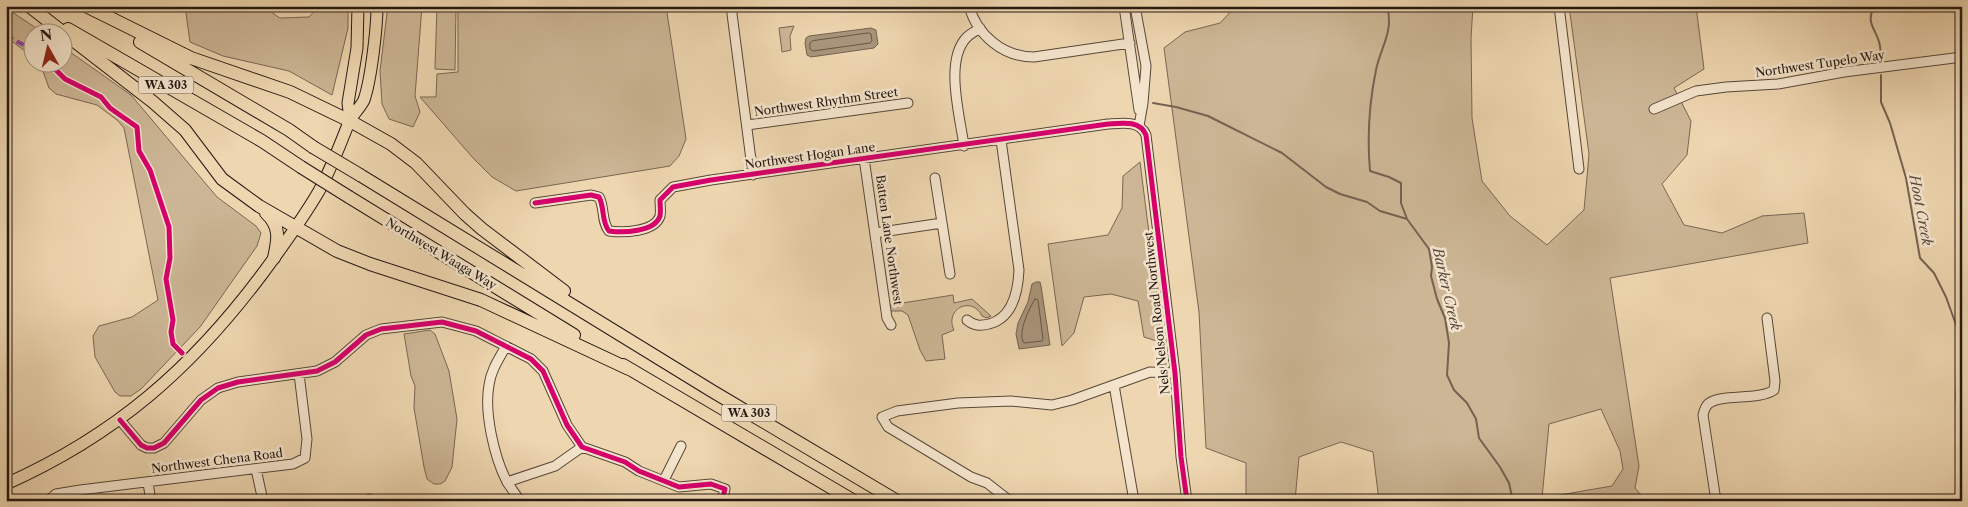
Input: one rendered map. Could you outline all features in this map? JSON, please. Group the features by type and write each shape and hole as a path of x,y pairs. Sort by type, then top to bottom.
{"highway":[{"name":"Northwest Waaga Way","path":"29,6 262,141 349,197 629,369 854,501"},
{"path":"29,6 185,130 222,179 259,206 337,250 370,264 498,307 629,369"},
{"name":"Northwest Waaga Way","path":"81,6 289,130 313,147 712,391 897,501"},
{"path":"86,6 191,58 290,92 350,121 391,144 406,155 482,229 603,323"},
{"path":"259,206 271,218 277,229 278,240 274,258"}],"main road":[{"path":"350,121 348,103 356,48 358,6"},
{"path":"6,484 68,454 120,420 172,377 234,312 297,228 332,164 350,121 363,100 372,59 376,6"}],"street":[{"path":"733,6 732,14 753,175"},
{"path":"969,6 980,28 999,48 1022,57 1034,57 1130,43"},
{"path":"1124,6 1140,123"},
{"name":"Nels Nelson Road Northwest","path":"1135,6 1146,66 1140,123 1146,134 1175,373 1181,457 1187,501"},
{"path":"1559,6 1579,169"},
{"path":"964,146 954,65 961,45 968,36 980,28"},
{"name":"Northwest Tupelo Way","path":"1654,109 1696,91 1778,84 1844,72 1962,57"},
{"name":"Northwest Rhythm Street","path":"747,125 908,103"},
{"name":"Northwest Hogan Lane","path":"536,203 592,195 599,197 602,203 605,226 609,231 616,232 646,228 655,223 660,216 660,200 673,187 1108,124 1140,123"},
{"path":"967,320 975,325 982,326 1002,319 1013,304 1018,286 1019,270 1001,140"},
{"name":"Batten Lane Northwest","path":"864,158 887,318 891,325"},
{"path":"935,178 950,274"},
{"path":"875,233 942,223"},
{"path":"1716,501 1703,415 1704,409 1706,405 1716,401 1766,394 1774,390 1776,381 1766,318"},
{"path":"120,420 141,445 147,448 154,448 164,443 195,407 218,388 238,382 317,371 335,362 366,335 381,329 442,322 476,331 531,359 543,371 567,426 582,447 625,462 639,471 679,487 711,484 725,489 722,501"},
{"path":"506,346 495,364 488,385 489,420 497,458 507,482 520,501"},
{"path":"1010,501 987,483 971,477 888,427 882,417 897,411 958,403 1011,402 1052,404 1072,400 1150,372 1175,373"},
{"name":"Northwest Chena Road","path":"48,500 56,494 293,464 305,458 307,439 298,374"},
{"path":"1114,385 1134,501"},
{"path":"664,480 681,446"},
{"path":"507,482 555,466 582,447"},
{"path":"256,469 263,501"},
{"path":"148,483 151,501"}],"shaded area":[{"path":"185,6 262,6 280,18 309,17 319,6 348,6 348,28 332,95 289,71 223,56 190,42"},
{"path":"387,6 422,6 415,96 420,112 413,127 389,119 382,104 380,71"},
{"path":"437,6 456,6 455,70 435,69"},
{"path":"458,6 666,6 686,139 679,156 670,166 516,191 492,177 420,97 436,97 437,74 458,72"},
{"path":"1236,6 1473,6 1471,38 1472,118 1482,181 1510,216 1547,245 1584,210 1589,154 1569,6 1696,6 1704,69 1674,88 1691,121 1687,155 1662,184 1684,225 1722,233 1762,216 1804,213 1808,243 1610,278 1639,466 1635,488 1646,501 1379,501 1373,452 1341,442 1299,457 1295,501 1246,501 1246,463 1206,448 1199,312 1164,48 1185,32 1220,23","holes":["1601,409 1620,451 1623,469 1612,486 1542,498 1549,424"]},
{"path":"6,8 27,22 22,22 22,49 6,37"},
{"path":"794,26 790,36 791,50 782,52 779,28"},
{"path":"72,53 131,95 217,197 256,226 261,233 257,246 200,327 141,389 131,396 120,396 115,392 95,357 93,336 99,326 132,317 158,300 124,128 117,120 97,105 56,94 49,88 43,72 72,72"},
{"path":"1140,162 1163,343 1144,337 1138,301 1111,294 1084,297 1074,333 1062,346 1048,244 1108,235 1122,208 1123,176"},
{"path":"953,295 954,303 972,299 991,316 987,318 982,316 972,306 960,307 953,316 954,330 942,335 945,359 926,361 920,350 908,315 902,311 890,311 890,305"},
{"path":"430,330 435,334 449,371 457,419 452,467 445,481 440,484 434,484 427,479 424,467 414,408 415,386 411,376 404,334"}],"water":[{"path":"871,28 876,30 878,44 874,48 811,57 807,55 805,43 806,38 809,36"},
{"path":"1040,282 1041,286 1050,345 1019,349 1016,334 1018,323 1028,302 1032,284"}],"waterway":[{"name":"Barker Creek","path":"1387,6 1389,15 1388,31 1378,61 1370,108 1370,171 1401,183 1401,203 1407,219 1429,249 1432,267 1431,276 1437,299 1445,318 1449,343 1447,375 1454,390 1467,403 1476,419 1479,438 1509,483 1513,501"},
{"name":"Hoot Creek","path":"1874,6 1871,23 1879,40 1880,63"},
{"name":"Hoot Creek","path":"1881,75 1881,102 1890,123 1906,178 1920,258 1934,273 1946,297 1959,333 1956,398 1962,460"},
{"path":"1153,103 1208,116 1282,153 1326,187 1340,194 1367,202 1380,211 1407,219"}],"marked path":[{"path":"6,36 22,44"}],"cycle path":[{"path":"58,72 65,79 101,97 110,108 137,127 139,151 150,170 169,227 170,258 166,279 173,320 171,332 173,344 182,353"},
{"path":"535,203 591,195 599,197 605,223 609,231 638,230 657,221 660,216 660,200 673,187 1108,124 1125,123 1140,127 1146,135 1175,373 1181,457 1187,501"},
{"path":"120,420 141,445 147,448 154,448 164,443 201,400 218,388 238,382 317,371 335,362 366,335 381,329 442,322 476,331 531,359 543,371 567,425 582,447 625,462 639,471 679,487 711,484 725,489 722,501"}]}
